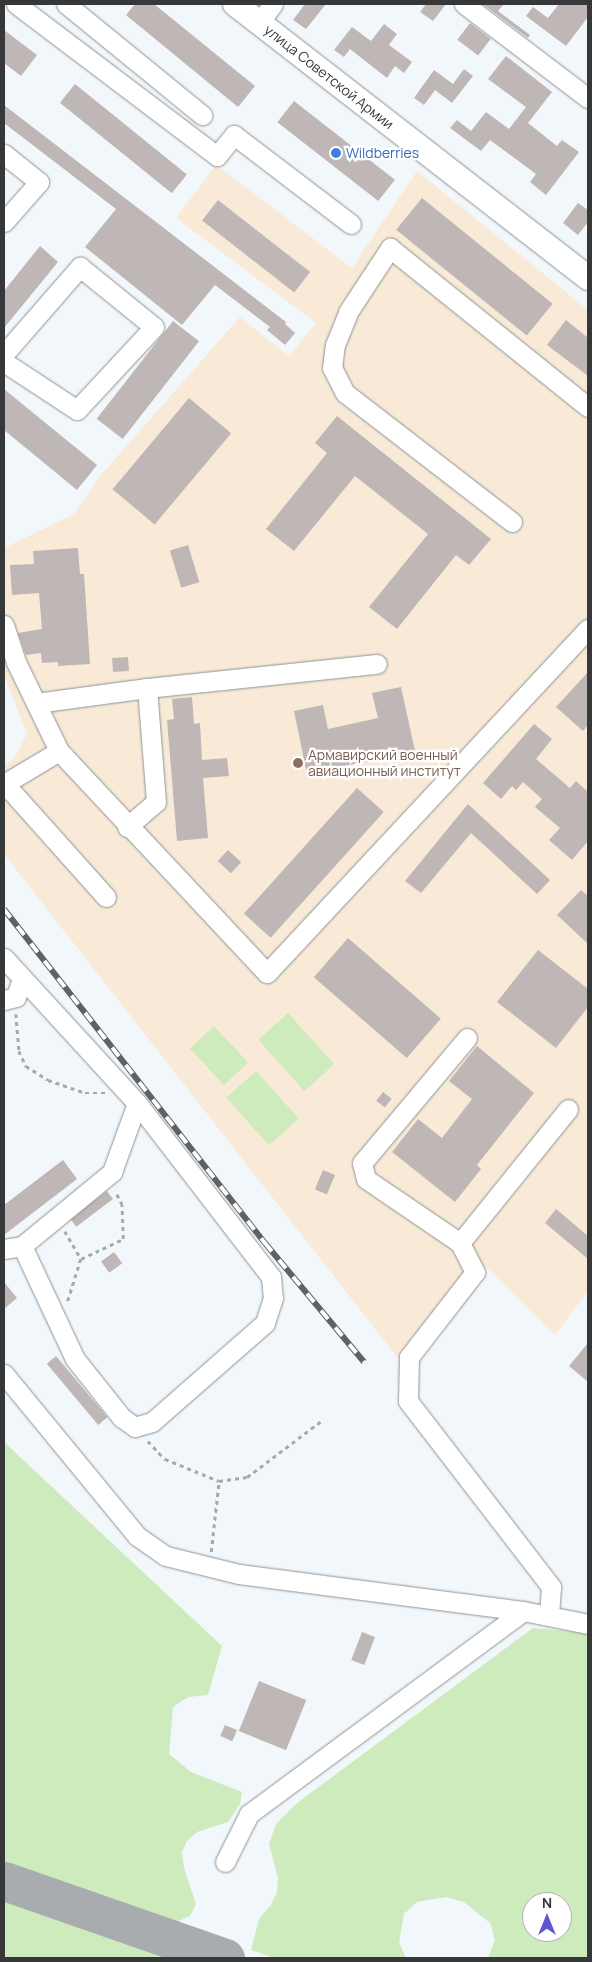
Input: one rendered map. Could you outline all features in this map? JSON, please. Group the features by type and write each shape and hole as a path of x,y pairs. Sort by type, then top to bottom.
{"main road":[{"name":"улица Советской Армии","path":"235,4 588,278"}],"street":[{"path":"16,4 217,156 234,135 351,224"},
{"path":"66,4 202,115"},
{"path":"259,23 273,4"},
{"path":"464,4 588,98"},
{"path":"4,154 39,182 4,222"},
{"path":"512,522 344,393 332,368 335,345 348,312 390,248 588,407"},
{"path":"4,354 80,267 154,326 77,410 4,362"},
{"path":"4,625 10,664 36,703 59,751 127,826 267,973 588,629"},
{"path":"36,703 147,688 377,664"},
{"path":"127,826 156,802 147,688"},
{"path":"59,751 4,784 106,897"},
{"path":"4,958 132,1097 271,1277 273,1298 265,1323 152,1422 135,1427 122,1418 75,1359 60,1328 13,1247 56,1217 108,1175 132,1097"},
{"path":"10,998 22,978"},
{"path":"467,1038 362,1163 366,1179 460,1243 475,1272 408,1358 408,1401 551,1587 549,1616"},
{"path":"460,1243 568,1109"},
{"path":"4,1374 137,1536 166,1556 239,1574 523,1611 588,1624"},
{"path":"225,1862 249,1814 523,1611"}],"path":[{"path":"10,998 19,1051 26,1066 48,1080 86,1093 132,1097"},
{"path":"60,1328 81,1259 123,1239 122,1205 108,1175"},
{"path":"56,1217 81,1259"},
{"path":"135,1427 166,1459 219,1481 247,1477 321,1420"},
{"path":"210,1567 219,1481"}],"shaded area":[{"name":"Армавирский военный авиационный институт","path":"216,165 352,268 417,171 588,310 588,1291 555,1335 485,1266 419,1357 397,1357 4,854 4,765 13,760 27,734 4,674 4,548 74,514 100,476 240,317 289,356 316,323 176,218"}],"green space":[{"path":"288,1013 334,1064 304,1091 258,1040"},
{"path":"214,1026 248,1063 224,1085 190,1049"},
{"path":"256,1071 299,1119 269,1145 226,1098"},
{"path":"4,1442 222,1646 208,1695 188,1697 173,1707 169,1754 191,1772 242,1792 240,1804 228,1822 197,1832 187,1841 182,1852 184,1868 196,1904 190,1916 174,1923 4,1862"},
{"path":"533,1628 588,1633 588,1958 488,1958 495,1940 490,1923 464,1902 446,1897 417,1902 404,1914 399,1942 406,1958 275,1958 251,1950 259,1919 271,1905 277,1892 278,1878 269,1844 276,1824 297,1803"},
{"path":"4,1901 168,1958 4,1958"}],"building":[{"path":"135,4 154,4 255,86 238,107 126,15"},
{"path":"305,4 326,4 306,29 293,20"},
{"path":"426,4 446,4 433,21 420,12"},
{"path":"504,4 498,11 530,35 528,38 484,5"},
{"path":"559,4 588,4 588,17 566,46 526,16 533,7 548,18"},
{"path":"470,23 491,39 478,55 457,40"},
{"path":"384,24 397,34 389,45 412,62 404,73 395,66 387,78 350,49 344,57 334,50 352,27 371,41"},
{"path":"4,30 37,55 21,76 4,63"},
{"path":"506,56 552,92 528,123 557,146 562,140 579,152 546,195 530,182 536,174 490,140 481,151 450,128 457,120 471,131 486,112 509,129 526,107 488,79"},
{"path":"464,69 473,76 452,103 435,90 424,105 414,98 434,70 453,84"},
{"path":"75,84 187,175 172,193 60,103"},
{"path":"294,101 395,180 378,201 277,122"},
{"path":"4,105 286,322 285,324 295,333 285,345 267,330 270,327 215,285 182,325 85,247 116,209 4,123"},
{"path":"422,198 553,304 527,336 396,230"},
{"path":"218,200 310,272 294,293 202,220"},
{"path":"578,203 588,210 588,222 578,235 563,223"},
{"path":"40,246 58,262 4,328 4,291"},
{"path":"566,320 588,338 588,376 547,345"},
{"path":"173,321 199,341 123,439 97,419"},
{"path":"4,389 97,465 77,490 4,430"},
{"path":"189,398 231,433 155,525 113,489"},
{"path":"337,416 491,539 469,565 456,555 397,629 369,607 428,534 355,476 294,551 266,529 327,453 315,443"},
{"path":"188,545 199,582 181,588 170,551"},
{"path":"78,548 80,574 84,574 90,664 58,666 58,662 42,663 41,653 26,655 18,633 42,629 39,593 12,595 10,565 34,564 33,551"},
{"path":"128,657 129,671 113,672 112,658"},
{"path":"588,672 588,725 583,731 556,707"},
{"path":"401,687 415,751 307,774 294,711 323,705 328,729 378,718 372,693"},
{"path":"192,697 194,724 200,723 202,760 227,758 229,776 203,778 208,838 177,841 167,720 174,719 172,699"},
{"path":"534,724 552,739 536,759 570,788 576,781 588,792 588,841 572,860 549,840 560,828 535,807 542,799 523,782 516,790 512,786 501,799 483,783"},
{"path":"357,788 384,812 271,938 244,914"},
{"path":"468,804 550,880 537,894 471,833 421,893 405,881"},
{"path":"228,850 241,862 231,873 218,861"},
{"path":"581,890 588,896 588,944 557,915"},
{"path":"348,938 441,1019 407,1058 314,977"},
{"path":"538,950 588,989 588,1007 556,1048 497,1002"},
{"path":"477,1046 534,1093 477,1165 481,1169 455,1202 392,1152 418,1119 442,1138 472,1099 449,1081"},
{"path":"383,1092 392,1099 385,1107 376,1101"},
{"path":"63,1160 77,1179 4,1235 4,1205"},
{"path":"323,1170 335,1175 327,1194 315,1189"},
{"path":"107,1191 113,1199 76,1227 70,1219"},
{"path":"556,1209 588,1236 588,1259 545,1223"},
{"path":"114,1252 122,1263 109,1273 101,1261"},
{"path":"4,1282 17,1298 4,1309"},
{"path":"588,1343 588,1382 569,1366"},
{"path":"56,1356 107,1417 98,1425 47,1364"},
{"path":"362,1632 375,1637 364,1665 351,1660"},
{"path":"259,1681 306,1700 286,1750 239,1731"},
{"path":"225,1725 237,1730 232,1741 220,1736"}],"taxiway":[{"path":"4,1881 225,1958"}],"railway":[{"path":"4,909 265,1243 364,1362"}],"place":[{"name":"Wildberries","path":"336,153"},
{"name":"Армавирский военный авиационный институт","path":"298,763"}]}
